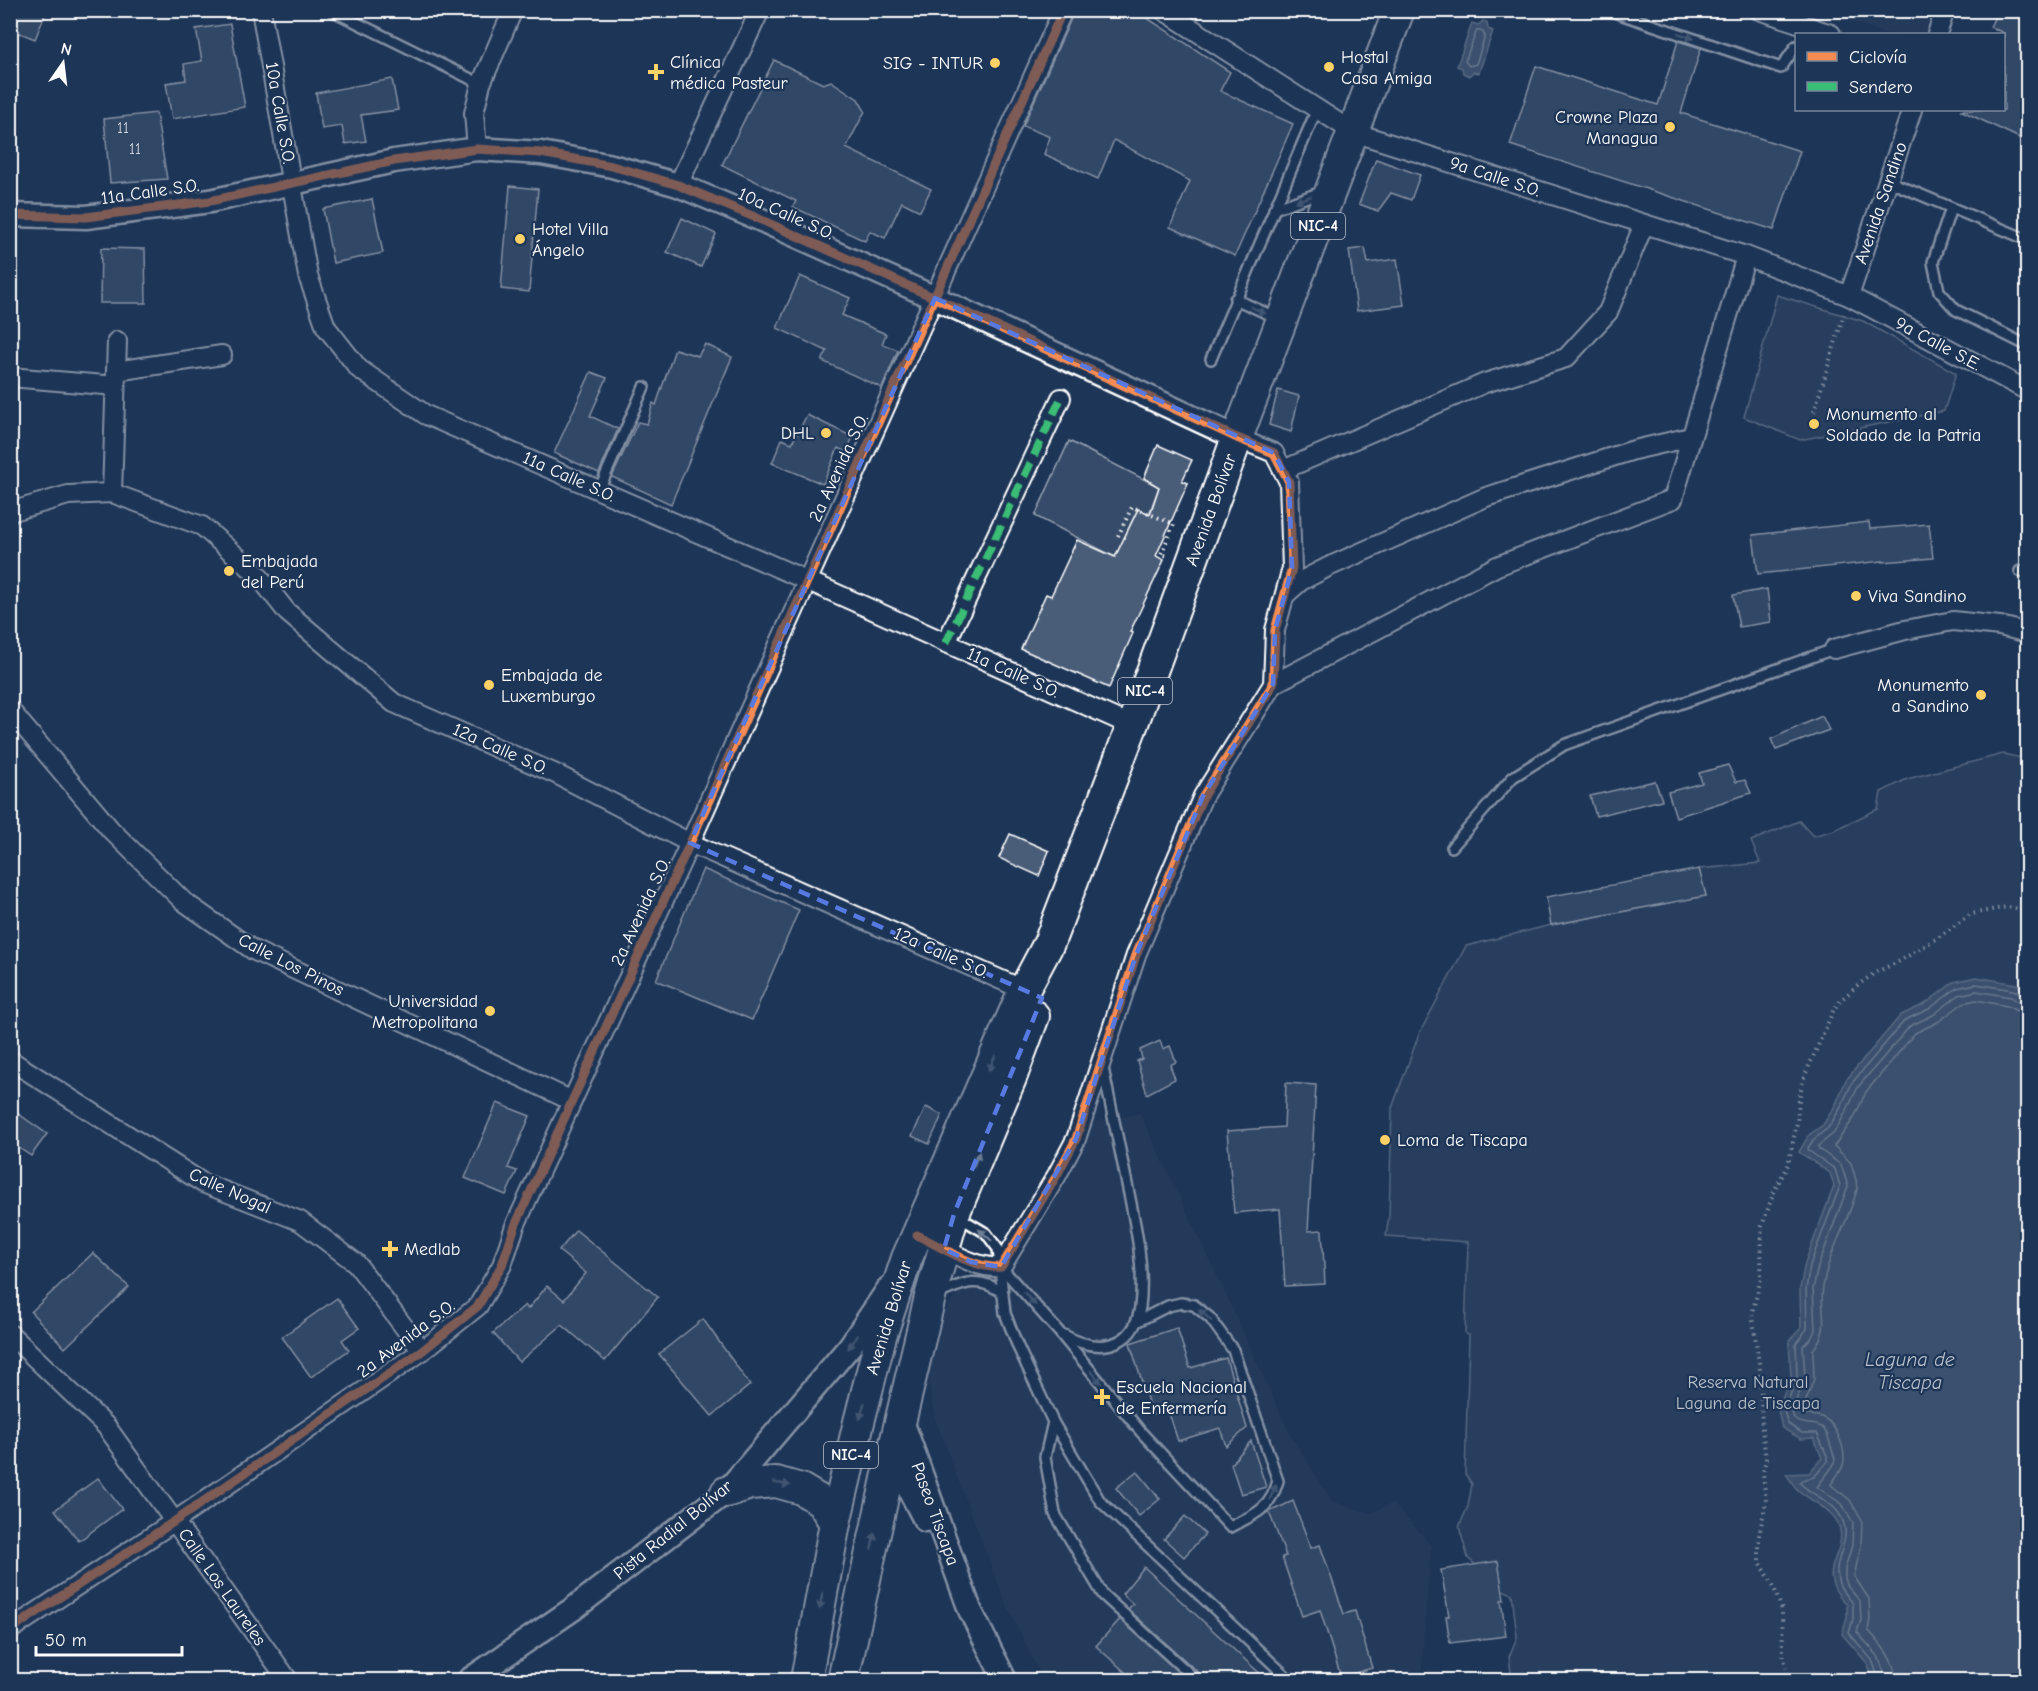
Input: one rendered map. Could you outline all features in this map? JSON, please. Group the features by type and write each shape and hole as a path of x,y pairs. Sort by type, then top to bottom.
{"highway":[{"name":"Avenida Bolívar","path":"806,1680 835,1523 881,1336 912,1246 1024,990 1049,943 1399,10"},
{"name":"Avenida Bolívar","path":"843,1680 892,1456 930,1297 954,1214 1042,997 1049,943"},
{"path":"1018,1057 1019,1036 1032,1001 1032,997 1024,990"},
{"path":"726,1492 750,1484 776,1482 793,1486 821,1501 835,1523"}],"street":[{"name":"10a Calle S.O.","path":"261,10 293,183 394,161 477,149 541,153 612,166 678,185 757,218 1237,438"},
{"path":"477,149 474,113 481,84 513,10"},
{"path":"678,185 760,10"},
{"name":"2a Avenida S.O.","path":"10,1630 175,1521 422,1351 478,1306 502,1265 515,1226 690,843 1063,10"},
{"name":"9a Calle S.O.","path":"1163,10 1353,132 1746,256 1849,296"},
{"path":"1759,10 1807,31 1823,33"},
{"path":"1937,33 1946,10"},
{"name":"Avenida Sandino","path":"1849,296 1912,111"},
{"name":"11a Calle S.O.","path":"10,215 86,217 210,201 293,183 308,276 326,327 358,369 426,415 806,580 1132,726"},
{"path":"1283,470 1485,383 1566,358 1608,312 1644,224"},
{"path":"1273,684 1497,566 1673,499 1746,256"},
{"name":"9a Calle S.E.","path":"1849,296 2028,391"},
{"path":"112,493 117,341"},
{"path":"10,377 116,378 222,355"},
{"path":"946,643 1061,398"},
{"path":"1285,595 1301,581 1329,567 1486,497 1634,450 1691,437"},
{"path":"912,1246 944,1249 971,1262 993,1268 1000,1267 1057,1175 1076,1139 1136,955 1203,796 1273,684 1275,630 1292,568 1289,482 1274,453 1237,438"},
{"name":"12a Calle S.O.","path":"10,512 68,495 112,493 202,526 257,574 287,612 394,703 556,774 690,843 1024,990"},
{"path":"1834,649 1905,630 1953,621 2000,626 2028,633"},
{"name":"Calle Los Pinos","path":"10,710 111,831 183,901 253,950 572,1101"},
{"name":"Calle Nogal","path":"10,1060 203,1183 300,1221 356,1263 422,1351"},
{"name":"Pista Radial Bolívar","path":"469,1680 573,1609 726,1492 850,1346 879,1305 912,1246"},
{"name":"Calle Los Laureles","path":"10,1334 106,1426 288,1680"},
{"name":"Paseo Tiscapa","path":"901,1418 970,1610"},
{"name":"Paseo Tiscapa","path":"892,1456 1005,1680"}],"lane":[{"path":"331,10 481,84"},
{"path":"1611,11 1781,68 1795,49"},
{"path":"1210,359 1317,109"},
{"path":"1888,181 2028,240"},
{"path":"1274,209 1332,189"},
{"path":"1951,208 1933,262 1939,291 1956,310 2028,346"},
{"path":"1235,299 1282,320"},
{"path":"599,490 644,387"},
{"path":"1452,847 1513,777 1564,745 1834,649"},
{"path":"1059,1332 1076,1342 1093,1347 1109,1346 1126,1336 1136,1322 1140,1308 1141,1279 1135,1225 1102,1062"},
{"path":"954,1214 986,1233 998,1249 1005,1313 1015,1339 1053,1422 1100,1501 1290,1680"},
{"path":"1000,1267 1059,1332 1142,1432 1230,1527 1263,1510 1275,1491 1278,1481 1233,1350 1210,1318 1194,1305 1181,1303 1168,1306 1136,1322"},
{"path":"930,1297 965,1282 992,1285 1003,1293"},
{"path":"1053,1422 1045,1457 1055,1514 1103,1595 1196,1680"}],"path":[{"path":"1814,412 1842,321"},
{"path":"1118,536 1132,507 1174,524 1161,554 1171,558"},
{"path":"1789,1680 1783,1654 1782,1610 1773,1585 1760,1560 1759,1536 1766,1502 1763,1473 1766,1459 1762,1429 1762,1391 1752,1314 1761,1278 1762,1226 1775,1189 1788,1165 1803,1080 1833,1009 1867,979 1936,939 1971,914 2007,907 2028,910"}],"highlighted area":[{"path":"935,298 1274,453 1289,482 1292,568 1275,630 1273,684 1203,796 1136,955 1076,1139 1001,1267 971,1262 944,1249 954,1214 1042,998 690,843"}],"shaded area":[{"path":"1821,11 1933,11 1925,33 1883,33"},
{"name":"Escuela Nacional de Enfermería","path":"1140,1113 1290,1434 1332,1501 1370,1513 1393,1503 1431,1545 1421,1680 1043,1680 1004,1600 934,1416 928,1378 934,1335 950,1302 1011,1236 1053,1199 1094,1122"}],"green space":[{"path":"1777,295 1863,321 1956,373 1944,411 1800,440 1744,417"},
{"path":"1069,441 1159,487 1149,514 1138,509 1115,557 1035,516"},
{"name":"Reserva Natural Laguna de Tiscapa","path":"2003,754 2027,759 2027,1680 1512,1680 1509,1657 1517,1637 1512,1594 1503,1590 1468,1558 1459,1527 1468,1506 1472,1484 1465,1474 1469,1335 1465,1334 1468,1242 1386,1236 1389,1215 1392,1108 1419,1034 1466,946 1551,925 1706,896 1699,869 1760,863 1751,841 1799,821 1813,836 1834,830 1878,809 1881,792 1907,779"}],"water":[{"path":"1483,21 1487,22 1488,29 1493,31 1479,73 1473,72 1469,76 1457,66 1472,23 1478,25"},
{"name":"Laguna de Tiscapa","path":"1976,977 2016,984 2027,991 2027,1680 1874,1680 1867,1663 1842,1634 1847,1618 1847,1604 1832,1582 1831,1572 1841,1536 1839,1526 1832,1514 1802,1494 1786,1474 1809,1473 1822,1458 1814,1438 1801,1439 1782,1428 1778,1410 1791,1376 1789,1341 1801,1328 1800,1289 1805,1263 1834,1186 1830,1173 1799,1152 1809,1135 1823,1125 1835,1106 1846,1080 1901,1015 1925,1004 1954,982"}],"building":[{"path":"10,10 47,10 35,39 10,29"},
{"path":"1075,10 1135,10 1230,72 1220,91 1293,124 1235,256 1170,227 1190,181 1114,140 1098,179 1044,154 1050,137 1023,126"},
{"path":"1998,10 2028,10 2028,142 1962,111 2005,111 2005,33 1990,27"},
{"path":"230,24 245,107 172,119 166,83 186,80 184,64 202,61 196,29"},
{"name":"Crowne Plaza Managua","path":"1678,41 1701,48 1681,113 1800,151 1774,230 1510,145 1536,66 1658,105"},
{"path":"774,60 823,84 831,81 858,99 865,111 846,148 931,189 920,211 902,202 885,238 870,231 865,241 793,207 796,201 722,165"},
{"path":"392,79 398,110 361,115 366,141 345,144 342,126 322,129 316,93"},
{"path":"156,113 167,179 110,183 104,119"},
{"path":"1376,159 1420,175 1411,200 1391,193 1378,211 1359,204"},
{"name":"Hotel Villa Ángelo","path":"510,186 538,189 529,292 501,289"},
{"path":"372,199 383,253 333,263 323,209"},
{"path":"682,218 716,234 701,267 667,252"},
{"path":"101,248 145,249 146,303 100,303"},
{"path":"1365,248 1368,263 1397,259 1404,305 1357,311 1349,250"},
{"path":"800,276 850,298 842,315 886,334 882,344 898,350 882,388 822,361 827,351 777,328"},
{"path":"705,344 732,357 671,504 612,477 638,422 647,424 675,349 698,356"},
{"path":"591,372 607,378 590,416 618,429 599,473 554,453"},
{"path":"1278,390 1299,396 1291,432 1269,425"},
{"path":"807,415 853,437 846,452 838,448 823,484 772,463 782,439 792,443"},
{"path":"1158,445 1192,460 1182,481 1188,483 1156,556 1164,560 1130,632 1133,633 1109,688 1021,649 1046,594 1051,596 1077,540 1115,557 1138,509 1150,514 1159,487 1144,478"},
{"path":"1869,522 1870,529 1929,524 1933,558 1758,574 1753,535"},
{"path":"1767,589 1771,622 1739,627 1733,595"},
{"path":"1822,716 1829,730 1776,750 1771,739"},
{"path":"1728,765 1736,782 1745,780 1751,793 1676,817 1668,792 1702,783 1699,773"},
{"path":"1655,781 1662,800 1596,816 1590,796"},
{"path":"1010,834 1049,851 1039,876 999,858"},
{"path":"703,869 799,910 752,1020 656,980"},
{"path":"1699,869 1706,896 1551,925 1546,897"},
{"path":"1160,1041 1163,1049 1170,1046 1176,1062 1170,1065 1175,1079 1147,1094 1137,1061 1142,1059 1140,1050"},
{"path":"1286,1083 1316,1085 1308,1231 1322,1230 1325,1284 1285,1286 1280,1209 1234,1213 1227,1131 1284,1127"},
{"path":"497,1103 530,1116 508,1168 517,1171 506,1195 465,1178"},
{"path":"926,1107 942,1115 929,1144 912,1136"},
{"path":"10,1108 47,1134 31,1156 10,1142"},
{"path":"576,1230 658,1297 605,1361 562,1325 519,1362 493,1333 525,1305 528,1309 547,1286 564,1300 586,1273 559,1251"},
{"path":"93,1253 129,1287 65,1348 31,1312"},
{"path":"337,1298 359,1328 342,1340 349,1350 311,1377 282,1337"},
{"path":"703,1319 750,1385 712,1416 659,1354"},
{"path":"1177,1328 1190,1368 1226,1358 1247,1428 1226,1446 1220,1428 1178,1441 1168,1410 1152,1415 1130,1343"},
{"path":"1251,1441 1266,1487 1241,1494 1231,1464"},
{"path":"1137,1471 1160,1499 1139,1516 1116,1488"},
{"path":"98,1478 122,1509 79,1541 55,1510"},
{"path":"1293,1501 1311,1548 1320,1545 1344,1614 1355,1611 1372,1668 1341,1677 1320,1610 1302,1616 1282,1557 1286,1556 1269,1512"},
{"path":"1185,1516 1205,1534 1184,1557 1164,1539"},
{"path":"1498,1561 1504,1600 1501,1600 1506,1636 1450,1643 1446,1616 1449,1616 1441,1570"},
{"path":"1144,1567 1267,1680 1203,1680 1201,1675 1128,1609 1133,1604 1122,1594"},
{"path":"1120,1619 1187,1680 1134,1680 1096,1646"}],"marked path":[{"path":"946,643 1061,398"}],"cycle path":[{"path":"10,1630 175,1521 422,1351 478,1306 502,1265 515,1226 690,843 1063,10"},
{"path":"10,215 86,217 210,201 394,161 477,149 541,153 612,166 678,185 757,218 1274,453 1289,482 1292,568 1275,630 1273,684 1203,796 1136,955 1076,1139 1057,1175 1001,1267 980,1265 969,1261 917,1235"}],"place":[{"name":"SIG - INTUR","path":"995,63"},
{"name":"Hostal Casa Amiga","path":"1329,67"},
{"name":"Clínica médica Pasteur","path":"656,72"},
{"name":"Crowne Plaza Managua","path":"1670,127"},
{"name":"Hotel Villa Ángelo","path":"520,239"},
{"name":"Monumento al Soldado de la Patria","path":"1814,424"},
{"name":"DHL","path":"826,433"},
{"name":"Embajada del Perú","path":"229,571"},
{"name":"Viva Sandino","path":"1856,596"},
{"name":"Embajada de Luxemburgo","path":"489,685"},
{"name":"Monumento a Sandino","path":"1981,695"},
{"name":"Universidad Metropolitana","path":"490,1011"},
{"name":"Loma de Tiscapa","path":"1385,1140"},
{"name":"Medlab","path":"390,1249"},
{"name":"Escuela Nacional de Enfermería","path":"1102,1397"}]}
